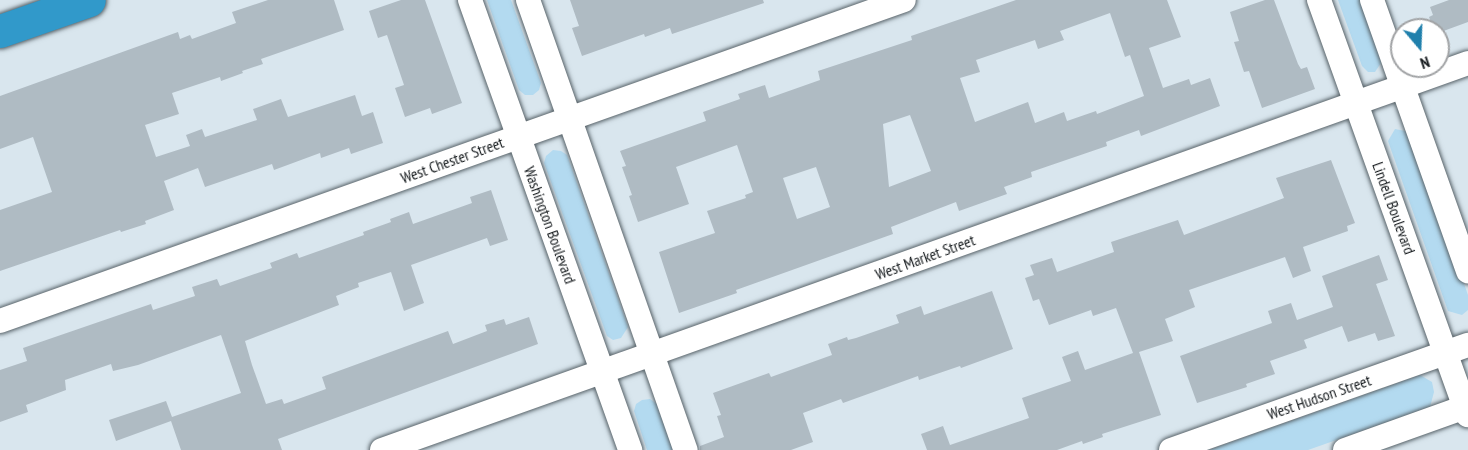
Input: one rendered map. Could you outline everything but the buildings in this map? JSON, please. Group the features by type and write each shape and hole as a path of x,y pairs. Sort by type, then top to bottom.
{"highway":[{"path":"0,31 77,2"}],"street":[{"name":"Washington Boulevard","path":"470,0 630,450"},
{"path":"528,0 686,450"},
{"name":"West Chester Street","path":"0,321 904,0"},
{"name":"Lindell Boulevard","path":"1319,0 1356,103 1457,349 1467,410"},
{"path":"1372,0 1468,271"},
{"name":"West Market Street","path":"382,450 1468,63"},
{"name":"West Hudson Street","path":"1171,450 1457,349"},
{"path":"1345,450 1467,410"}],"shaded area":[{"path":"487,0 511,0 541,83 539,90 533,95 525,95 519,90"},
{"path":"1338,0 1362,0 1383,60 1375,72 1368,72 1362,66"},
{"path":"1395,129 1410,132 1468,295 1468,310 1462,315 1448,311 1388,141"},
{"path":"553,150 567,155 628,327 621,338 613,340 607,336 544,163 546,156"},
{"path":"1420,375 1432,382 1434,392 1430,407 1308,450 1209,450"},
{"path":"650,399 657,404 673,450 647,450 634,411 636,404"}]}
